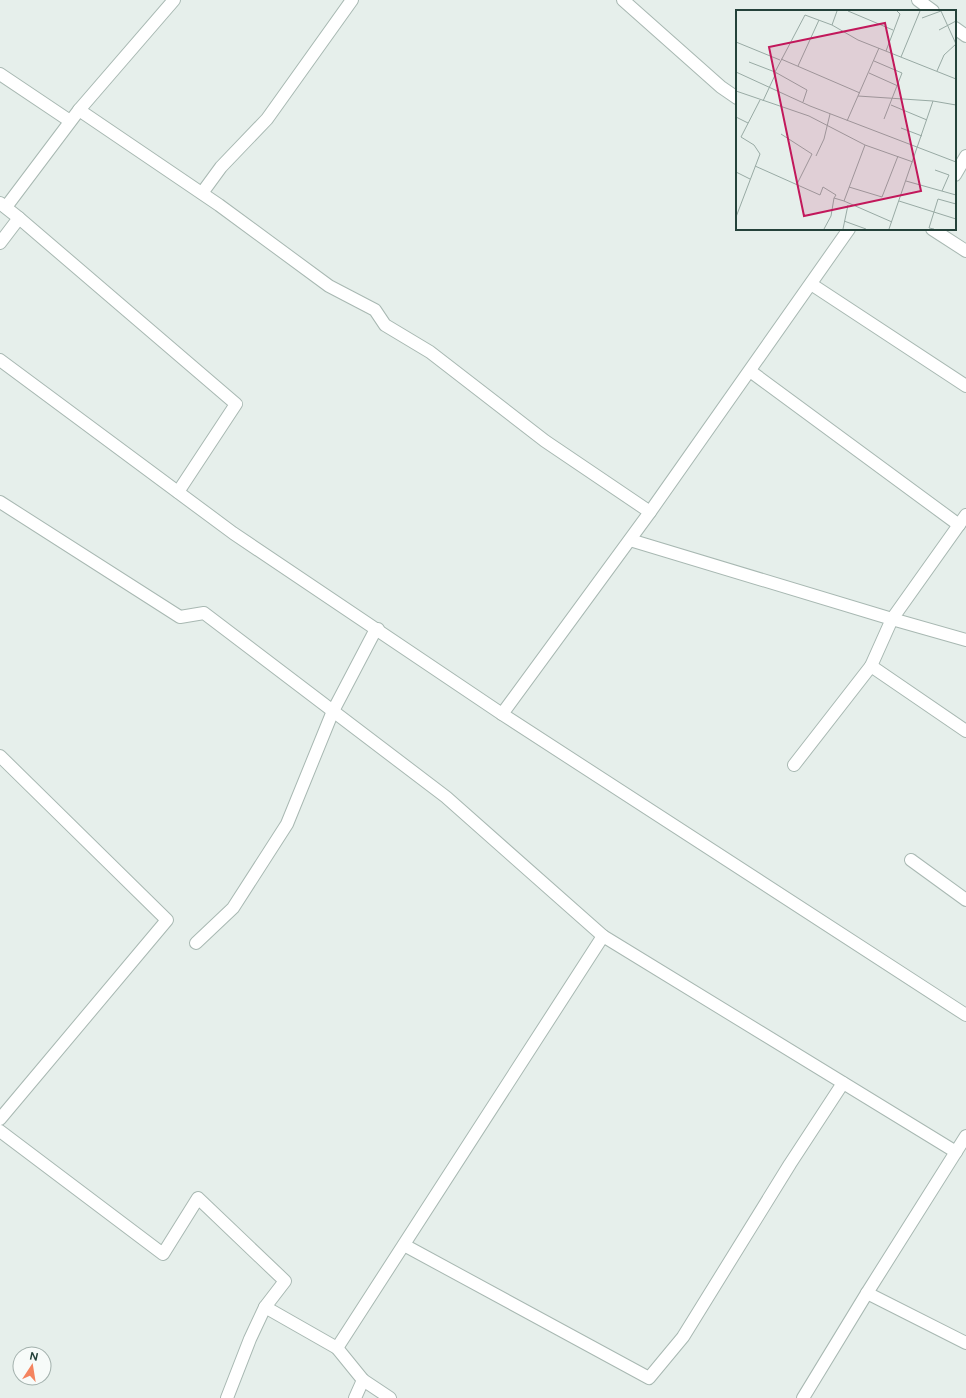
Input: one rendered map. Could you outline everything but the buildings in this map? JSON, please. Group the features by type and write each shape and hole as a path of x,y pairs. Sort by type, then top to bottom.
{"street":[{"path":"174,0 79,110 3,205 236,404 178,492"},
{"path":"202,193 221,167 267,119 352,0"},
{"path":"622,0 721,88 736,97"},
{"path":"918,0 932,10"},
{"path":"956,29 966,36"},
{"path":"0,74 70,121"},
{"path":"79,110 202,193 329,286 375,310 385,325 430,352 545,441 650,512"},
{"path":"956,173 966,156"},
{"path":"0,243 19,218"},
{"path":"502,714 630,540 848,230"},
{"path":"934,230 966,251"},
{"path":"811,284 966,386"},
{"path":"0,360 233,533 502,714 966,1015"},
{"path":"750,371 963,520 892,619 871,666 794,765"},
{"path":"0,502 180,617 204,613 446,797 603,936 956,1152"},
{"path":"630,540 966,640"},
{"path":"196,943 233,908 288,824 333,711 377,629"},
{"path":"871,666 966,731"},
{"path":"0,756 167,920 0,1119"},
{"path":"911,860 966,900"},
{"path":"337,1348 603,936"},
{"path":"404,1245 649,1378 683,1337 790,1164 843,1083"},
{"path":"0,1131 163,1254 198,1198 285,1281 265,1307 250,1339 227,1398"},
{"path":"803,1398 966,1136"},
{"path":"867,1293 966,1343"},
{"path":"265,1307 337,1348 363,1380 390,1398"},
{"path":"354,1398 363,1380"}]}
